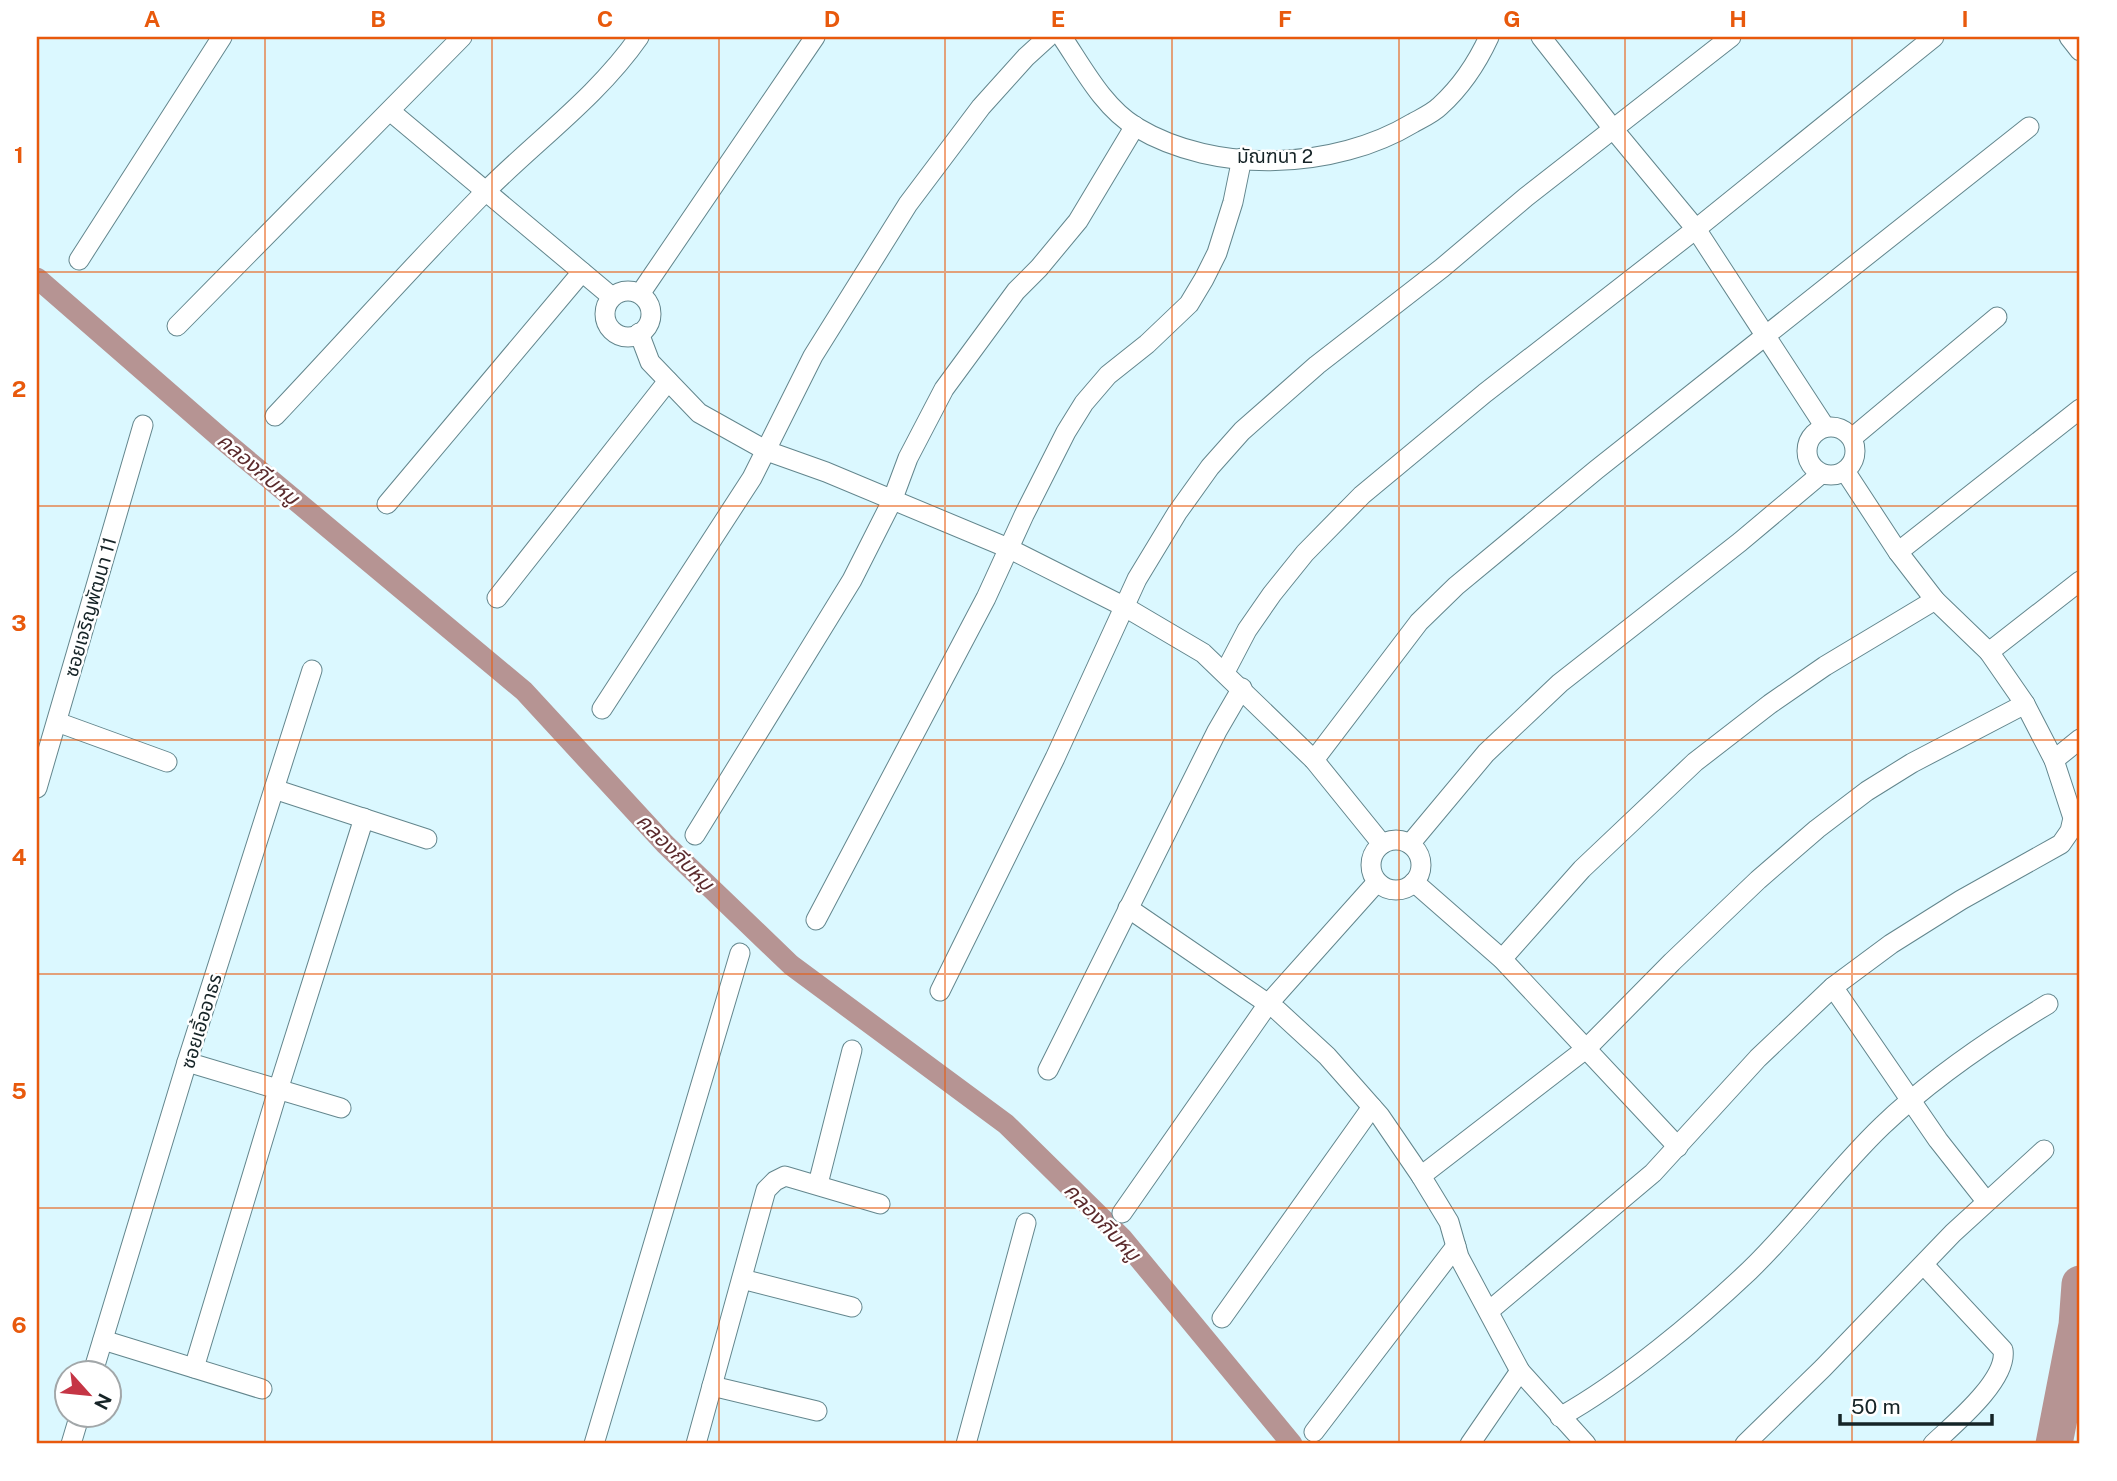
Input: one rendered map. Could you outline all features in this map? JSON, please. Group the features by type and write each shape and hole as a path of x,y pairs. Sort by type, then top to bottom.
{"street":[{"path":"79,260 222,37"},
{"path":"177,326 461,37"},
{"path":"275,416 486,191 627,55 639,37"},
{"path":"640,294 815,37"},
{"path":"603,709 752,478 813,356 908,204 981,107 1048,37"},
{"name":"มัณฑนา 2","path":"1062,37 1112,107 1135,126 1196,151 1242,159 1305,160 1356,149 1393,135 1438,108 1477,64 1489,37"},
{"path":"1541,37 1696,229 1825,427"},
{"path":"940,991 1055,758 1137,579 1177,513 1210,467 1242,431 1317,365 1731,37"},
{"path":"1224,672 1272,594 1305,553 1362,495 1485,393 1696,229 1934,37"},
{"path":"2069,37 2080,51"},
{"path":"390,111 612,298"},
{"path":"695,835 852,580 892,501 908,458 944,390 982,334 1016,291 1078,221 1135,126"},
{"path":"1314,760 1419,622 1456,586 1596,470 2029,127"},
{"path":"816,920 986,598 1049,464 1084,403 1108,375 1147,344 1189,304 1204,279 1217,253 1233,202 1242,159"},
{"path":"387,503 582,272"},
{"path":"630,291 640,294 646,301 650,309 650,319 639,333 630,337 621,335 607,324 605,315 612,298 620,292 630,291"},
{"path":"1852,438 1997,317"},
{"path":"639,333 650,362 699,413 767,451 826,472 1008,548 1125,607 1203,653 1314,760 1382,844"},
{"path":"497,598 668,381"},
{"path":"1898,552 2080,409"},
{"name":"ซอยเจริญพัฒนา 11","path":"37,788 143,425"},
{"path":"1825,427 1840,428 1852,438 1855,456 1845,471 1837,475 1821,474 1813,468 1808,459 1809,440 1825,427"},
{"path":"1489,1311 1653,1173 1758,1058 1833,987 1903,936 2061,844 2070,831 2073,818 2054,760 2025,704 1989,652 1935,600 1898,552 1845,471"},
{"path":"1410,844 1486,753 1560,683 1740,542 1821,474"},
{"path":"1989,652 2080,581"},
{"path":"1502,959 1582,869 1695,762 1770,704 1825,666 1935,600"},
{"name":"ซอยเอิ้ออาธร","path":"98,1358 187,1062 312,670"},
{"path":"1048,1070 1242,688"},
{"path":"1421,1176 1587,1048 1758,880 1817,829 1867,791 1912,763 2025,704"},
{"path":"57,722 167,762"},
{"path":"2054,760 2080,738"},
{"path":"274,789 427,839"},
{"path":"194,1368 364,818"},
{"path":"1396,839 1410,844 1418,852 1420,873 1414,882 1395,890 1385,888 1377,882 1371,862 1375,851 1382,844 1396,839"},
{"path":"1122,1213 1268,1004 1377,882"},
{"path":"1414,882 1502,959 1678,1147"},
{"path":"1128,908 1268,1004 1327,1056 1372,1107 1421,1176 1449,1222 1460,1257 1520,1371 1586,1444"},
{"path":"594,1444 740,953"},
{"path":"1833,987 1938,1140 1986,1201"},
{"path":"1560,1417 1583,1404 1673,1336 1749,1270 1832,1177 1912,1100 1981,1047 2048,1004"},
{"path":"818,1184 852,1050"},
{"path":"187,1062 341,1108"},
{"path":"1222,1318 1372,1107"},
{"path":"1745,1444 1986,1201 2044,1150"},
{"path":"696,1444 766,1190 785,1176 880,1203"},
{"path":"965,1444 1026,1223"},
{"path":"1314,1432 1456,1246"},
{"path":"1924,1265 2003,1350 2004,1357 2000,1371 1972,1407 1933,1444"},
{"path":"741,1279 852,1307"},
{"path":"103,1340 262,1389"},
{"path":"1470,1444 1520,1371"},
{"path":"712,1386 817,1411"}],"waterway":[{"name":"คลองกีบหมู","path":"37,278 223,440 524,691 665,844 791,965 1006,1124 1122,1238 1292,1444"},
{"path":"2054,1444 2077,1325 2080,1284"}]}
